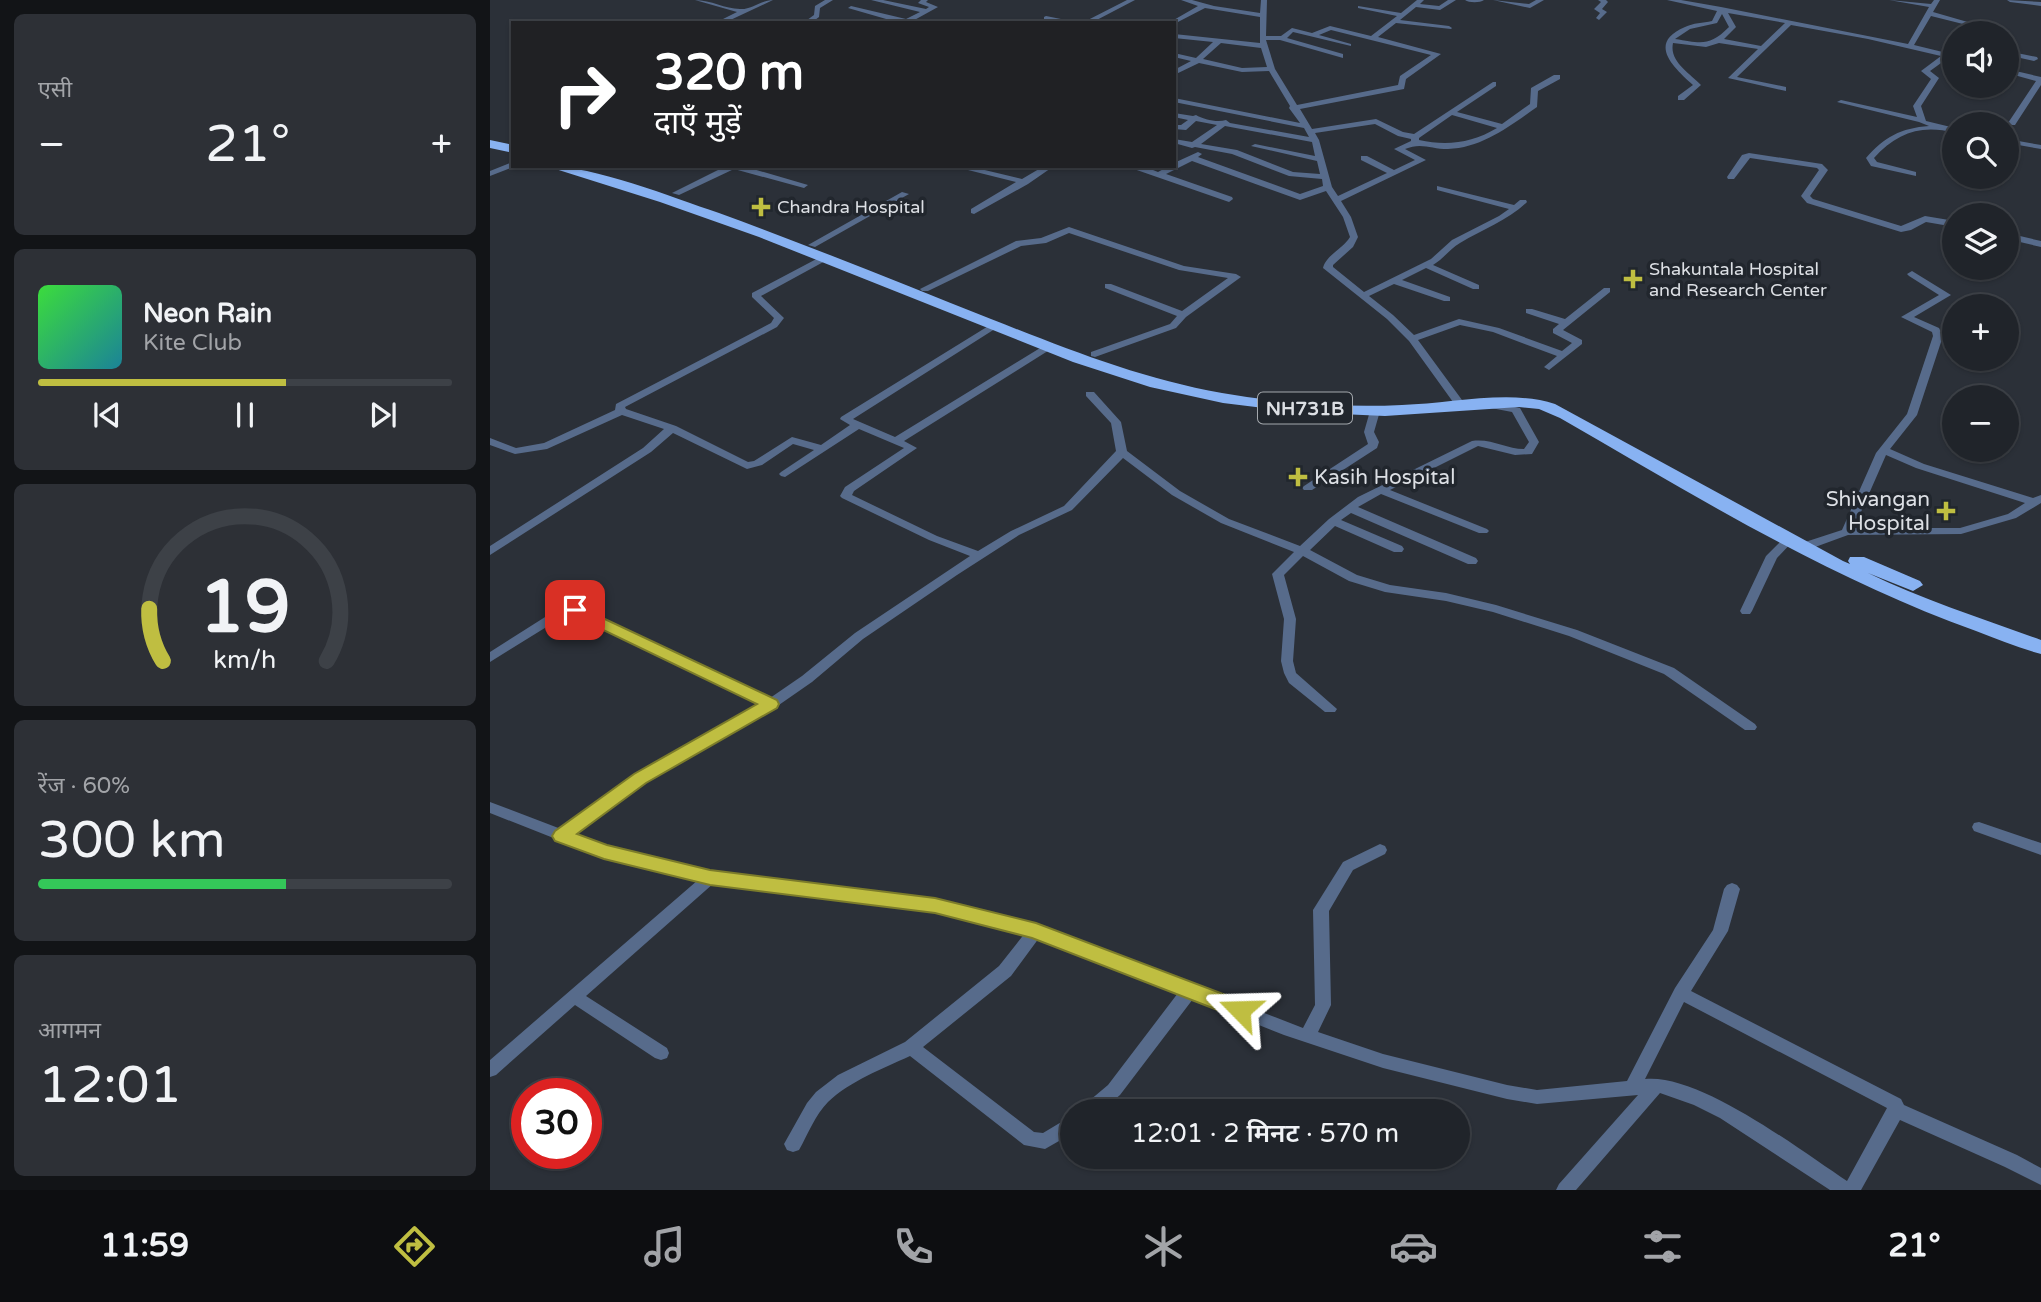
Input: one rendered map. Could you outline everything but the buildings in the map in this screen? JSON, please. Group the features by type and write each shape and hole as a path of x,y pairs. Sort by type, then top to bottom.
{"highway":[{"path":"490,144 511,149"},
{"path":"490,151 511,156"},
{"name":"NH731B","path":"559,168 665,199 824,258 1115,373 1198,395 1304,408 1375,411 1534,403 1566,414 1901,595 2041,647"},
{"path":"589,168 676,193 1095,354 1151,373 1211,388 1273,398 1329,403 1533,396 1564,404 1658,452 1802,543 2041,635"}],"street":[{"path":"698,0 743,12"},
{"path":"723,21 770,0"},
{"path":"809,21 817,16 817,7 830,0"},
{"path":"874,0 926,11"},
{"path":"907,21 935,6 921,3 925,0"},
{"path":"1089,21 1132,0"},
{"path":"1184,0 1203,6 1263,15"},
{"path":"1264,0 1264,42 1271,69 1315,140 1328,187 1347,217 1354,237 1350,245 1331,260 1328,268 1390,317 1412,339 1457,400"},
{"path":"1374,37 1418,2 1442,8 1453,0"},
{"path":"1468,0 1481,0"},
{"path":"1496,0 1530,6 1541,0"},
{"path":"1599,18 1604,12 1597,9 1605,2 1601,0"},
{"path":"1670,0 1942,54"},
{"path":"1892,0 1933,6 1966,21"},
{"path":"2010,0 2041,4"},
{"path":"1176,21 1203,6"},
{"path":"1910,46 1933,6"},
{"path":"1360,7 1403,15"},
{"path":"851,8 902,21"},
{"path":"1672,41 1709,46 1721,41 1733,27 1725,12 1720,10"},
{"path":"1681,98 1697,85 1675,68 1668,49 1672,41 1689,28 1715,22 1720,10"},
{"path":"872,21 882,15"},
{"path":"1046,18 1061,21"},
{"path":"1396,21 1449,28"},
{"path":"1783,89 1732,78 1790,23"},
{"path":"1419,33 1423,24"},
{"path":"1293,108 1401,87 1403,78 1437,54 1330,28 1313,35"},
{"path":"1176,36 1264,42 1280,38 1291,30 1349,45"},
{"path":"1280,38 1340,56"},
{"path":"1176,72 1198,60 1219,41"},
{"path":"1721,41 1762,48"},
{"path":"1176,55 1242,71 1271,69"},
{"path":"2019,56 2034,59"},
{"path":"1921,120 1922,114 1917,104 1935,78 1925,71 1942,61"},
{"path":"2019,74 2041,79 2019,112"},
{"path":"1176,100 1239,111 1307,129 1376,121 1401,134 1436,146 1469,144 1492,135 1534,105 1533,93 1536,87 1557,77"},
{"path":"1335,200 1423,159 1398,150 1493,84"},
{"path":"1841,102 1921,120 1941,128"},
{"path":"1176,127 1183,128 1210,106"},
{"path":"1192,146 1239,111"},
{"path":"1453,113 1503,127"},
{"path":"1176,115 1315,140"},
{"path":"1913,174 1874,164 1870,158 1883,143 1903,130 1941,128"},
{"path":"1176,142 1234,152 1292,174 1325,177"},
{"path":"2019,143 2041,147"},
{"path":"1255,146 1319,159"},
{"path":"1176,166 1208,149"},
{"path":"1731,177 1749,155 1819,166 1825,170 1805,196 1810,201 1901,229 1925,219 1942,222"},
{"path":"1192,158 1300,197 1328,187"},
{"path":"1364,158 1392,172"},
{"path":"490,174 511,166"},
{"path":"676,193 729,168"},
{"path":"740,168 804,185"},
{"path":"965,168 1025,182"},
{"path":"974,211 1047,168"},
{"path":"1140,168 1229,200"},
{"path":"1160,174 1172,168"},
{"path":"1362,296 1426,265 1455,242 1520,205 1440,188"},
{"path":"812,245 905,194"},
{"path":"925,289 1019,243 1043,241 1069,230 1182,268 1236,276 1183,315 1173,326 1095,354"},
{"path":"2019,239 2041,244"},
{"path":"621,411 620,406 635,396 774,325 779,318 755,295 824,258"},
{"path":"1426,265 1476,287"},
{"path":"1847,532 1881,453 1912,415 1938,336 1936,330 1906,317 1946,297 1943,292 1912,274"},
{"path":"1395,281 1447,299"},
{"path":"1108,286 1183,315"},
{"path":"1549,366 1579,342 1556,332 1607,289"},
{"path":"1528,311 1567,323"},
{"path":"1412,339 1459,322 1496,330 1564,355"},
{"path":"980,556 933,538 845,495 912,448 845,419 993,327"},
{"path":"896,441 1048,347"},
{"path":"1090,394 1115,422 1122,452 1176,493 1225,521 1302,551 1353,578 1389,589 1446,597 1496,609 1573,633 1642,659 1687,682 1750,727"},
{"path":"1330,709 1294,680 1287,662 1290,619 1278,574 1350,508 1380,490 1476,443 1488,443 1522,454 1528,452 1534,442 1516,410 1488,405"},
{"path":"490,441 515,451 548,446 621,411 673,428 747,466 758,463 792,440 822,449"},
{"path":"1308,488 1375,444 1369,432 1375,411"},
{"path":"785,474 858,425"},
{"path":"490,551 647,450 673,428"},
{"path":"1885,451 1920,466 2037,500"},
{"path":"562,836 640,779 771,704 807,679 859,636 1015,533 1068,508 1122,452"},
{"path":"1380,490 1483,531"},
{"path":"1746,611 1772,556 1802,543 1847,532 1961,531 2012,516 2037,500"},
{"path":"1350,508 1472,561"},
{"path":"1333,521 1398,549"},
{"path":"490,659 556,615 575,610 771,704"},
{"path":"490,807 604,852 710,877 935,905 1036,930 1308,1035 1383,1060 1521,1096 1562,1096 1633,1086 1657,1085 1676,1089 1716,1108 1845,1190"},
{"path":"1979,827 2041,849"},
{"path":"1308,1035 1323,1005 1321,910 1339,876 1348,866 1380,850"},
{"path":"490,1070 710,877"},
{"path":"1633,1086 1681,993 1720,931 1732,890"},
{"path":"793,1144 813,1108 834,1087 911,1047 1005,971 1036,930"},
{"path":"1103,1099 1114,1090 1190,990"},
{"path":"1681,993 1895,1104 1896,1110 1852,1190"},
{"path":"575,996 661,1053"},
{"path":"911,1047 1030,1139 1045,1141 1060,1131"},
{"path":"1565,1190 1657,1085"},
{"path":"1896,1110 2041,1177"}],"place":[{"name":"Chandra Hospital","path":"761,207"},
{"name":"Shakuntala Hospital and Research Center","path":"1633,279"},
{"name":"Kasih Hospital","path":"1298,477"},
{"name":"Shivangan Hospital","path":"1946,511"}],"route":[{"path":"575,610 771,704 640,779 562,836 604,852 710,877 935,905 1036,930 1240,1010"}]}
